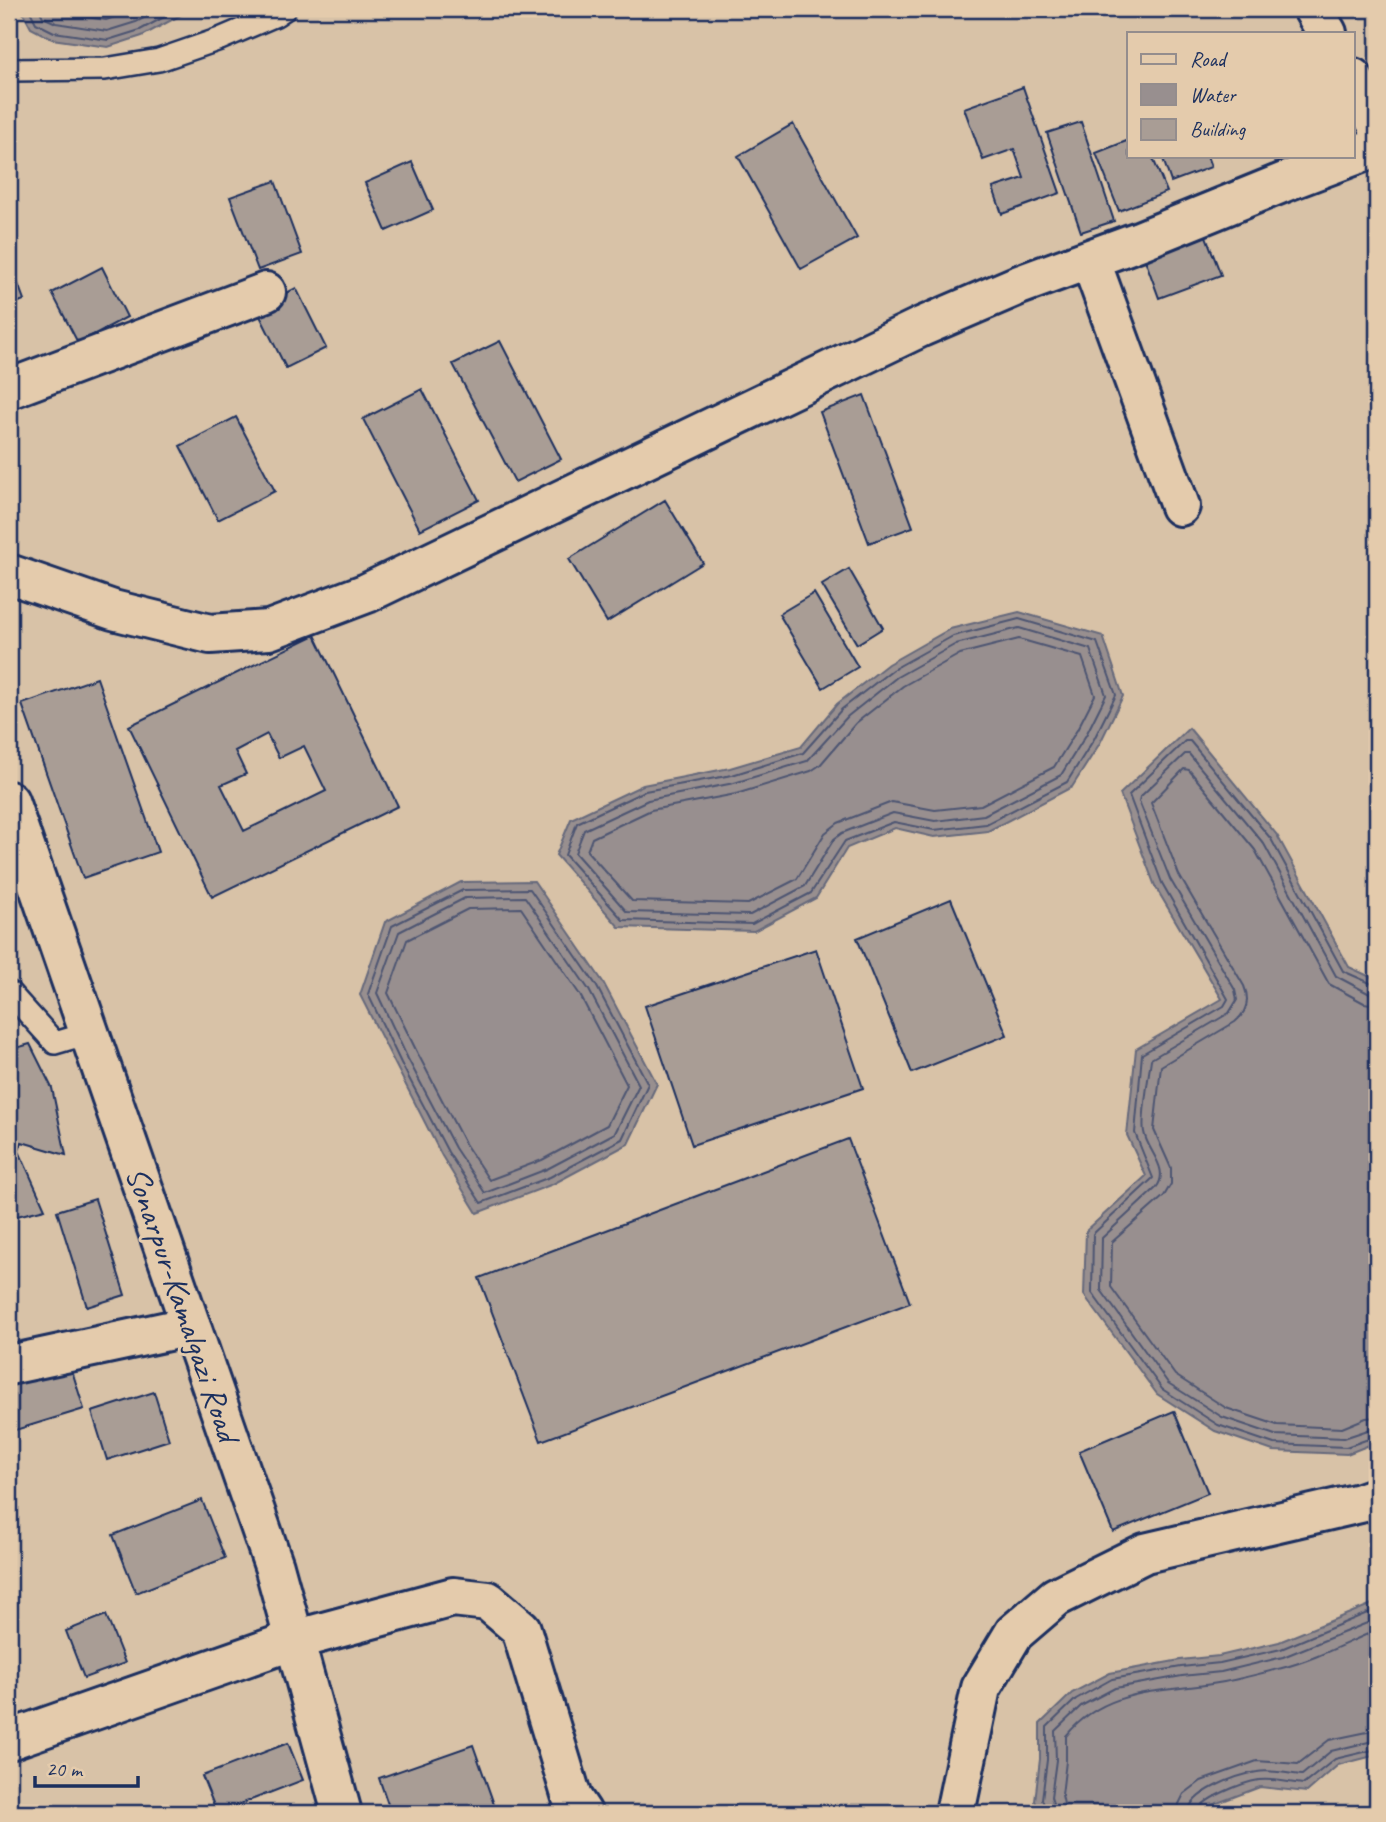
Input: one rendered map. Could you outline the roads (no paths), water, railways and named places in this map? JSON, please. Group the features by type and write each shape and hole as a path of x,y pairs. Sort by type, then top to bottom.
{"street":[{"path":"1313,9 1326,32"},
{"path":"1354,80 1377,124"},
{"path":"1354,157 1377,148"},
{"path":"9,574 113,610 210,634 269,629 368,593 921,327 1018,285 1351,158"},
{"path":"1090,259 1180,506"},
{"path":"9,389 266,292"},
{"name":"Sonarpur-Kamalgazi Road","path":"9,801 274,1566 342,1813"},
{"path":"9,1365 191,1326"},
{"path":"955,1813 981,1688 1014,1633 1056,1598 1145,1553 1377,1497"},
{"path":"9,1740 294,1640 453,1597 488,1601 521,1629 572,1798 582,1813"}],"lane":[{"path":"9,70 105,69 159,60 220,39 285,9"},
{"path":"9,992 55,1043 89,1032"}],"water":[{"path":"21,9 192,9 142,36 108,47 52,39 31,28"},
{"path":"1019,612 1103,636 1123,696 1100,743 1072,787 988,831 934,837 895,828 847,848 816,898 754,931 619,927 556,855 571,819 643,785 730,768 801,747 837,704 888,664 950,629"},
{"path":"1189,728 1277,835 1349,967 1377,980 1377,1442 1347,1454 1273,1451 1215,1431 1157,1394 1084,1295 1086,1231 1146,1176 1127,1135 1136,1049 1222,999 1155,886 1120,794"},
{"path":"534,881 603,982 657,1084 628,1144 553,1184 477,1213 442,1156 360,995 385,922 461,882"},
{"path":"1377,1602 1377,1755 1338,1765 1307,1792 1260,1787 1212,1805 1201,1813 1041,1813 1035,1801 1040,1759 1040,1724 1072,1693 1110,1673 1219,1656 1279,1642"}]}
